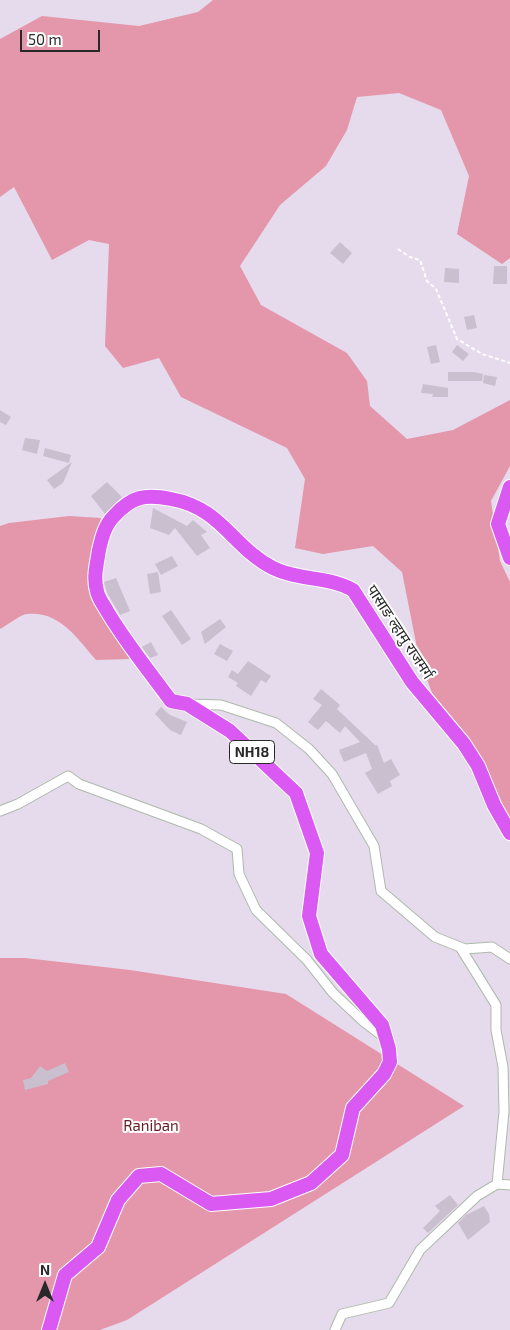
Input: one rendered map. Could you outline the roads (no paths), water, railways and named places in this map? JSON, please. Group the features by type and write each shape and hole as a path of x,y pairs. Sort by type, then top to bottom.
{"main road":[{"path":"510,486 498,524 510,558"},
{"name":"पासाङ ल्हामु राजमर्ग","path":"49,1330 65,1276 98,1247 118,1200 139,1176 161,1174 211,1204 271,1200 311,1183 342,1155 353,1108 387,1069 390,1057 382,1025 321,954 308,916 317,853 296,793 230,731 186,704 171,701 124,640 97,592 95,573 107,522 124,504 139,497 173,499 198,506 217,520 253,555 273,568 302,577 340,583 353,590 412,682 464,744 478,766 494,805 510,833"}],"street":[{"path":"186,704 220,705 276,723 308,748 332,774 374,846 381,891 435,937 466,949 492,947 510,959"},
{"path":"0,810 68,776 79,784 201,829 237,849 239,874 256,910 307,960 333,993 364,1022 385,1038"},
{"path":"460,947 496,1005 496,1030 503,1067 504,1112 497,1184"},
{"path":"335,1330 342,1314 389,1303 420,1250 477,1196 497,1184 510,1185"}],"park label":[{"name":"Raniban","path":"151,1126"}]}
